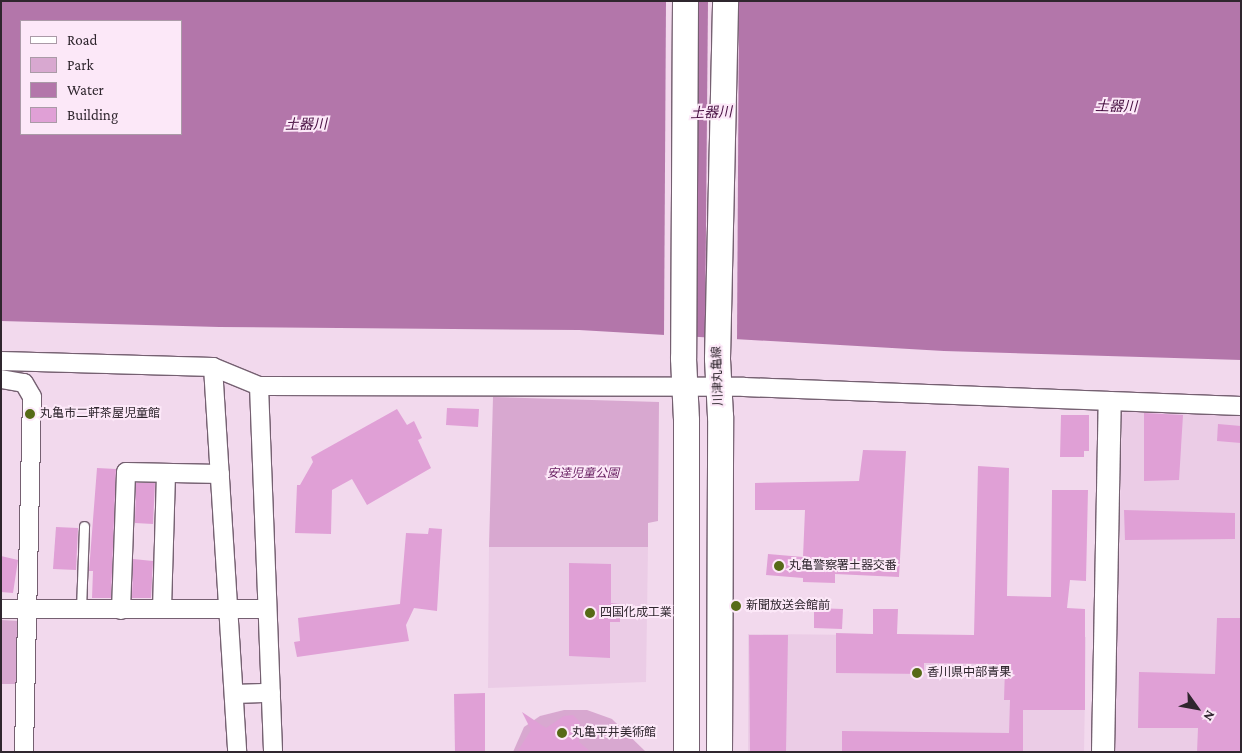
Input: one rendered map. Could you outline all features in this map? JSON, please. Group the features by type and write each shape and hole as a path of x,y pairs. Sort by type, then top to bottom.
{"main road":[{"path":"685,1 683,358 686,752"},
{"name":"川津丸亀線","path":"720,752 718,387 716,358 725,1"}],"street":[{"path":"1,362 213,367 259,386 718,387 1110,403 1241,406"},
{"path":"213,367 237,752"},
{"path":"1,379 24,383 32,396 24,752"},
{"path":"259,386 274,752"},
{"path":"1103,752 1110,403"},
{"path":"121,610 126,472 220,474"},
{"path":"162,609 166,473"},
{"path":"1,609 267,609"},
{"path":"234,694 271,693"}],"lane":[{"path":"81,609 84,526"}],"shaded area":[{"path":"1127,409 1241,412 1241,752 1115,752 1122,415"},
{"path":"489,547 648,547 646,682 488,688"},
{"name":"香川県中部青果","path":"748,634 1086,637 1084,752 748,752"}],"green space":[{"name":"安達児童公園","path":"493,397 659,402 658,521 648,523 648,547 489,547"},
{"path":"1,620 19,621 18,684 1,684"},
{"path":"564,710 587,710 612,719 646,752 513,752 524,727 540,716"}],"water":[{"name":"土器川","path":"1,1 1241,1 1241,360 944,351 579,330 219,327 1,321"}],"pier":[{"path":"666,1 695,1 693,339 664,337"},
{"path":"708,1 739,1 737,341 705,340"}],"building":[{"path":"447,408 479,409 478,427 446,425"},
{"path":"397,409 407,425 414,421 422,438 418,440 431,468 367,505 352,479 332,490 331,534 295,533 297,485 300,485 313,462 311,457"},
{"path":"1144,413 1183,415 1179,480 1144,481"},
{"path":"1061,415 1089,415 1089,451 1084,451 1084,457 1060,457"},
{"path":"1218,424 1241,426 1241,443 1217,441"},
{"path":"863,450 906,451 899,577 835,574 835,583 803,582 803,578 766,575 768,554 803,557 805,510 755,510 755,483 859,481"},
{"path":"978,466 1009,468 1007,596 1051,597 1052,490 1088,490 1086,581 1070,580 1067,608 1085,609 1085,710 1023,710 1023,752 842,752 842,731 1009,733 1010,700 1004,700 1005,668 994,668 994,664 924,663 924,674 836,673 836,633 873,634 873,609 898,609 897,634 974,635"},
{"path":"97,468 116,469 111,598 92,598 93,571 89,571"},
{"path":"136,483 155,483 153,524 135,523"},
{"path":"1124,510 1235,513 1235,539 1125,540"},
{"path":"56,527 78,528 76,570 53,569"},
{"path":"429,528 442,529 437,611 414,608 406,625 409,641 297,657 294,642 300,641 298,618 400,604 406,533 428,534"},
{"path":"1,556 18,560 13,593 1,592"},
{"path":"133,559 153,561 151,598 132,598"},
{"name":"四国化成工業","path":"569,563 611,564 611,603 620,604 620,622 610,622 610,658 569,656"},
{"path":"814,608 843,609 842,629 814,628"},
{"path":"1217,618 1241,618 1241,752 1197,752 1198,728 1138,728 1139,672 1215,674"},
{"path":"749,635 788,635 786,752 750,752"},
{"path":"485,693 485,752 455,752 454,694"},
{"name":"丸亀平井美術館","path":"522,712 546,728 564,716 573,715 580,722 579,742 591,752 517,752 531,730"}],"place":[{"name":"丸亀市二軒茶屋児童館","path":"30,414"},
{"name":"丸亀警察署土器交番","path":"779,566"},
{"name":"新聞放送会館前","path":"736,606"},
{"name":"四国化成工業","path":"590,613"},
{"name":"香川県中部青果","path":"917,673"},
{"name":"丸亀平井美術館","path":"562,733"}]}
